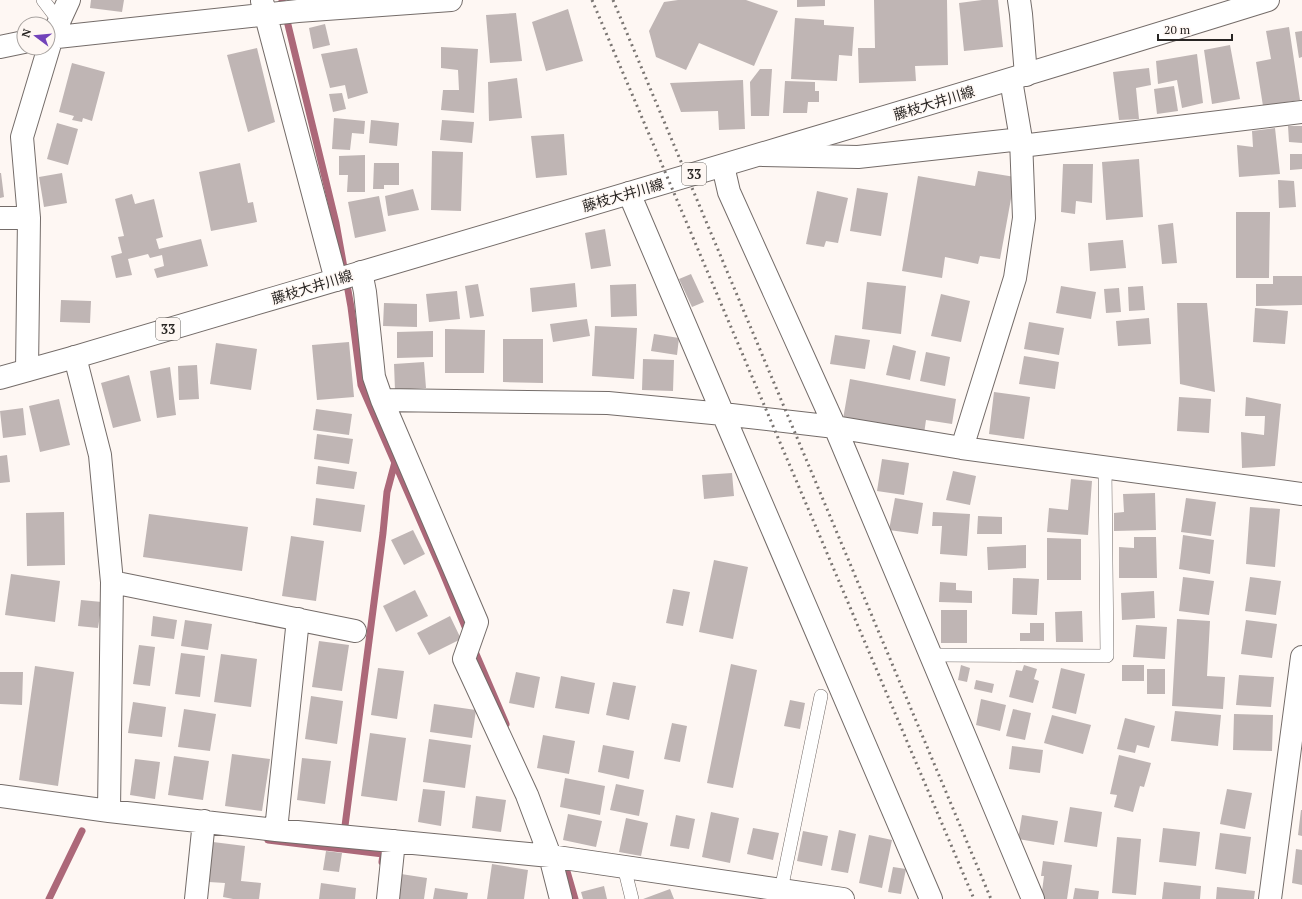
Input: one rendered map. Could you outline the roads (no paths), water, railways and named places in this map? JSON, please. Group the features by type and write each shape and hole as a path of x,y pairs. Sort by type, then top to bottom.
{"street":[{"path":"56,26 69,0"},
{"path":"56,32 264,7 298,11 450,0"},
{"path":"962,448 1015,278 1024,218 1018,78 1022,14 1019,0"},
{"name":"藤枝大井川線","path":"0,378 723,166 1018,78 1268,0"},
{"path":"264,7 336,280"},
{"path":"0,47 16,44"},
{"path":"27,370 29,218 22,137 46,56"},
{"path":"758,155 858,157 1021,142 1302,112"},
{"path":"723,166 729,192 835,427 1033,899"},
{"path":"629,193 931,899"},
{"path":"0,218 29,218"},
{"path":"361,272 365,292 374,377 382,400 477,622 464,659 527,795 550,856 561,899"},
{"path":"75,356 100,455 112,582 109,811"},
{"path":"382,400 608,403 723,414 835,427 962,448 1302,494"},
{"path":"112,582 355,631"},
{"path":"276,830 298,619"},
{"path":"1270,899 1302,657"},
{"path":"0,796 109,811 276,830 550,856 843,899"},
{"path":"196,899 204,821"},
{"path":"388,899 394,841"}],"lane":[{"path":"43,0 48,16"},
{"path":"931,655 1107,656 1105,467"},
{"path":"780,890 821,696"},
{"path":"624,867 632,899"}],"waterway":[{"path":"282,0 336,223 351,307 361,385 468,634"},
{"path":"342,849 387,492 395,462"},
{"path":"473,647 506,724"},
{"path":"49,899 82,831"},
{"path":"268,840 383,854 382,862"},
{"path":"564,861 575,899"}],"railway":[{"path":"592,0 974,899"},
{"path":"613,0 991,899"}]}
